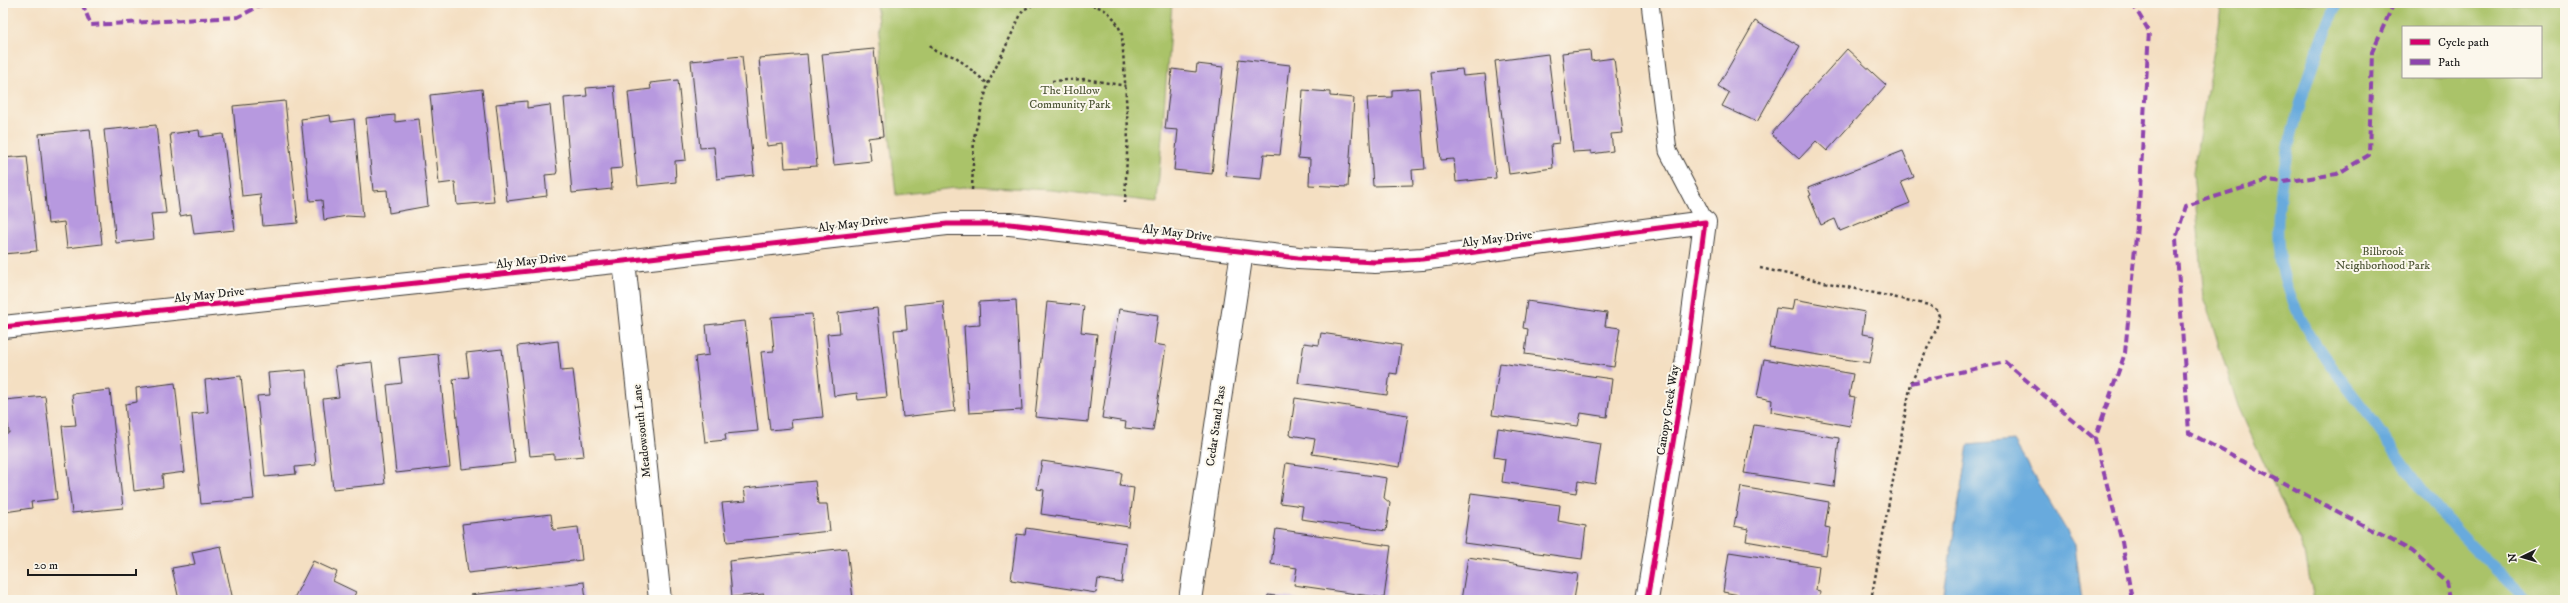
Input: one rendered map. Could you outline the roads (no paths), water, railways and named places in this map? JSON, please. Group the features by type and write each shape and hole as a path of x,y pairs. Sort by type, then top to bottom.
{"street":[{"name":"Aly May Drive","path":"3,327 624,261 946,224 976,222 1118,236 1242,252 1340,261 1422,259 1705,222"},
{"name":"Canopy Creek Way","path":"1646,600 1686,366 1705,222"},
{"name":"Cedar Stand Pass","path":"1190,600 1242,252"},
{"name":"Meadowsouth Lane","path":"624,261 660,600"}],"lane":[{"path":"1650,3 1668,151 1705,222"}],"water":[{"path":"2014,441 2075,545 2082,600 1943,600 1968,445"}],"waterway":[{"path":"2337,3 2314,62 2303,96 2292,132 2284,168 2279,202 2278,235 2281,265 2287,286 2304,325 2315,344 2428,497 2463,537 2527,600"}],"park label":[{"name":"The Hollow Community Park","path":"1070,97"},
{"name":"Bilbrook Neighborhood Park","path":"2383,258"}]}
